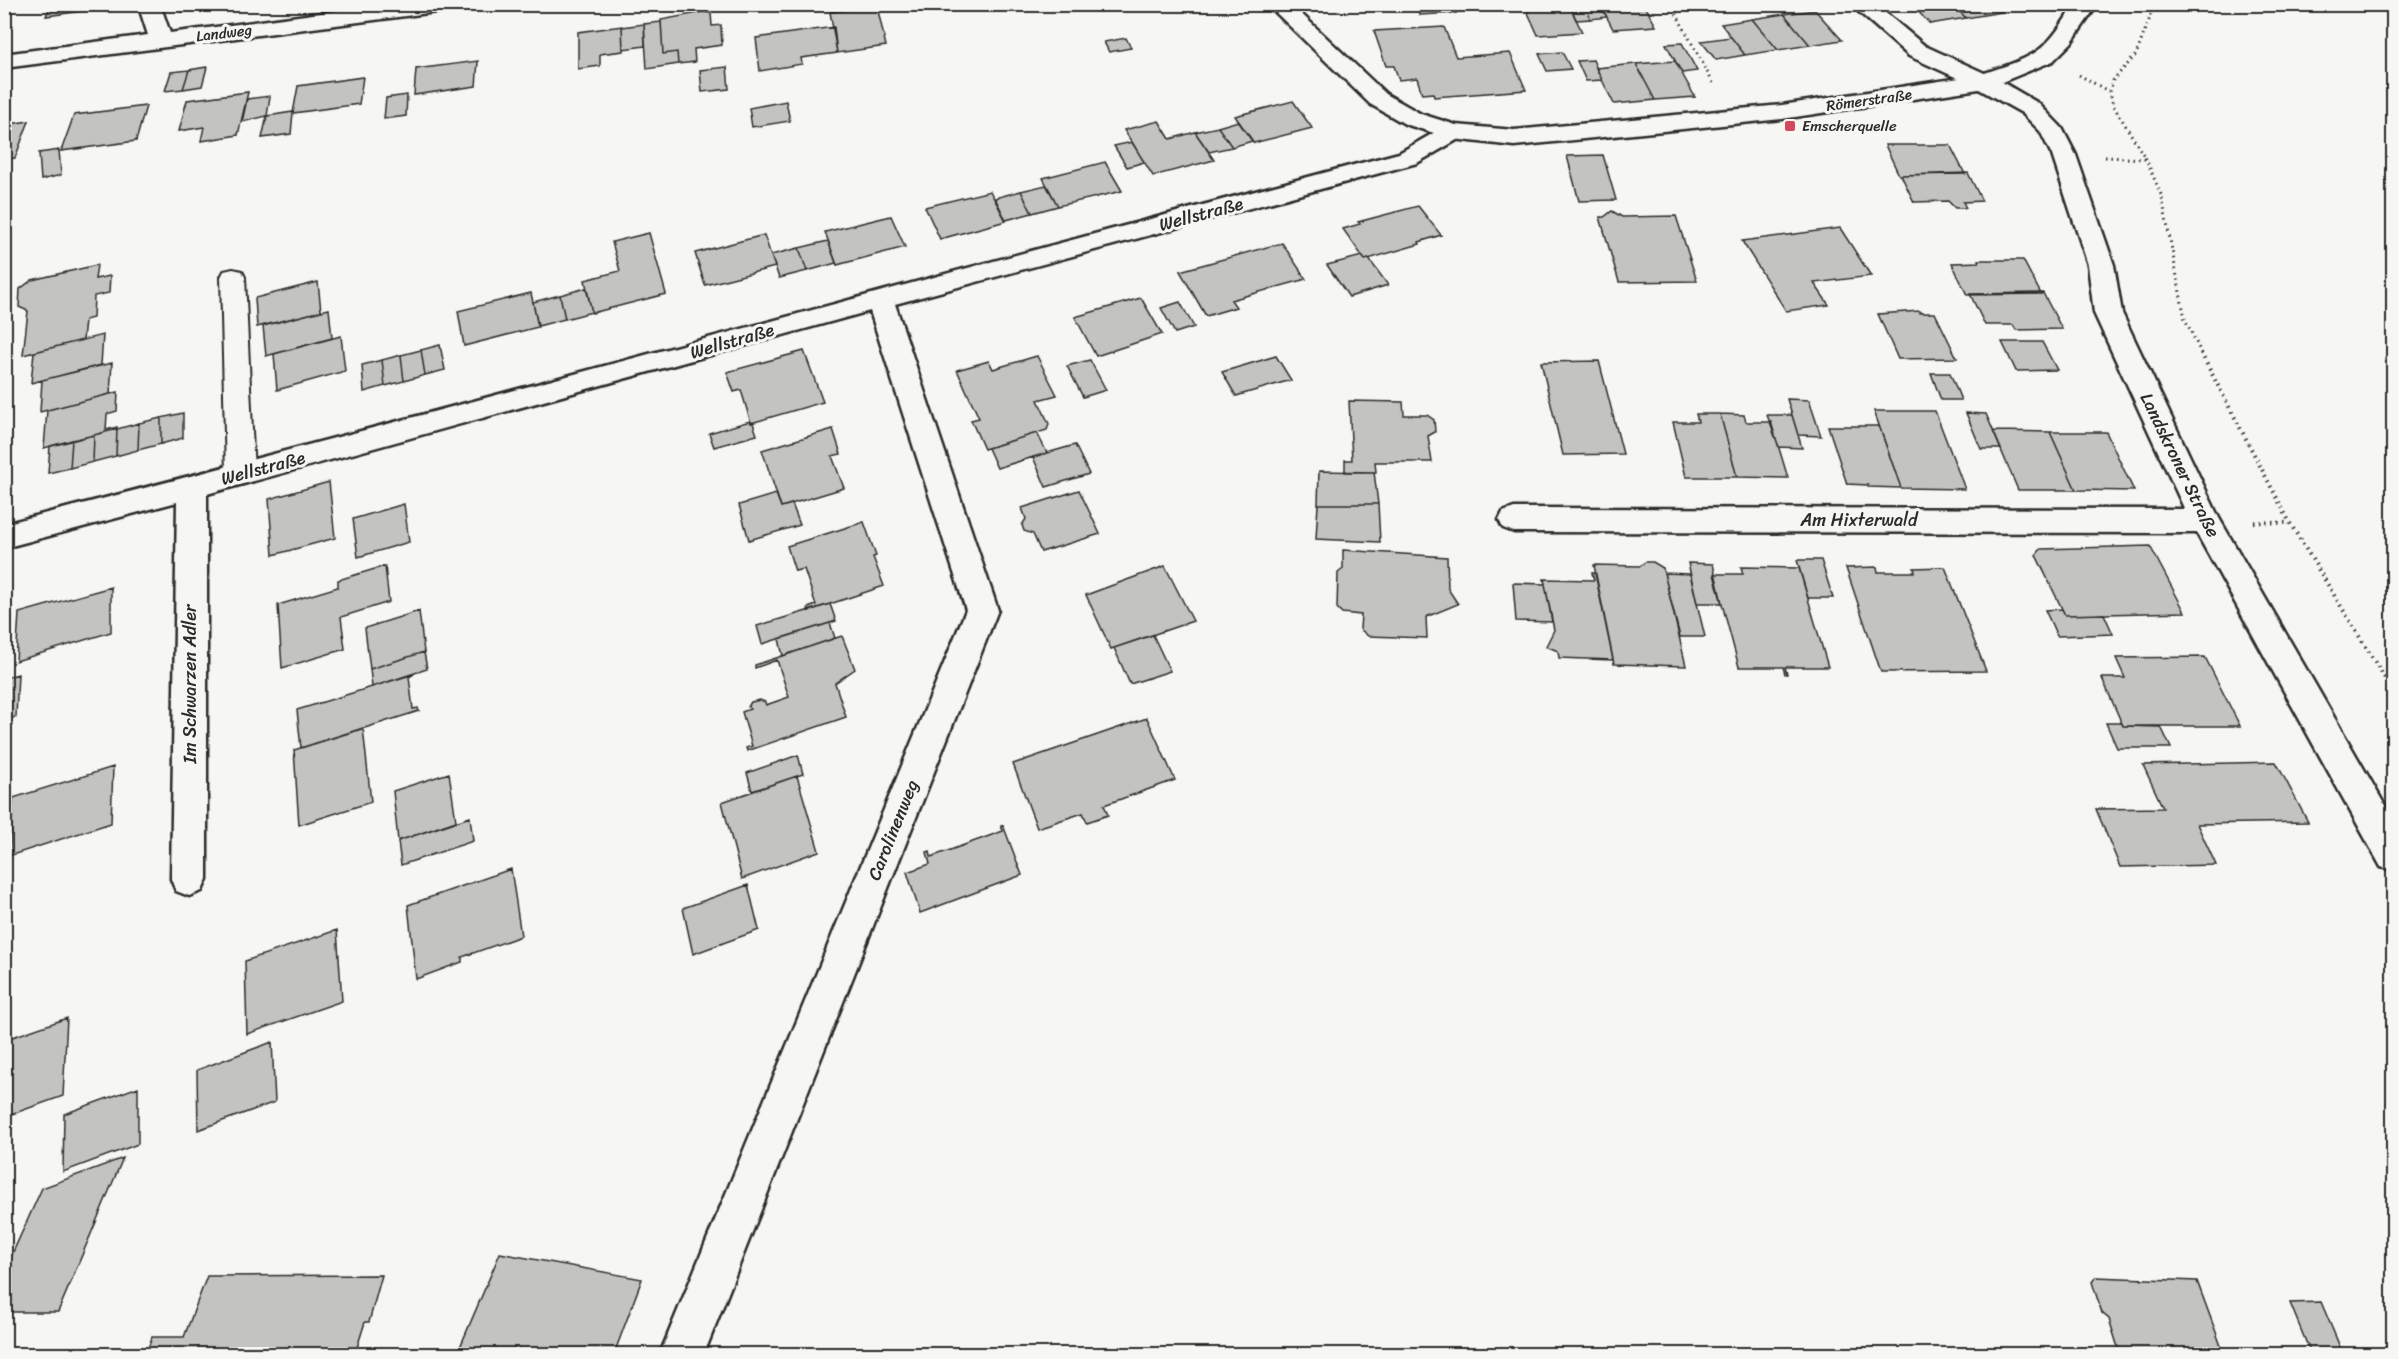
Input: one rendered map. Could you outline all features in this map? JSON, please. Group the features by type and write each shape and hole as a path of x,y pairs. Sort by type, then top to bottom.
{"street":[{"path":"149,4 162,42"},
{"name":"Landweg","path":"4,61 444,4"},
{"name":"Römerstraße","path":"1278,4 1378,99 1413,119 1453,132 1514,138 1731,118 1917,93 1983,81 2018,69 2045,56 2063,38 2087,4"},
{"name":"Landskroner Straße","path":"1861,4 1917,51 1983,81 2030,108 2050,128 2064,155 2101,265 2108,313 2205,521 2394,855"},
{"name":"Wellstraße","path":"4,536 192,488 880,299 1408,158 1453,132"},
{"name":"Carolinenweg","path":"682,1354 982,610 880,299"},
{"name":"Im Schwarzen Adler","path":"189,879 192,488"},
{"name":"Am Hixterwald","path":"1514,520 2205,521"}],"lane":[{"path":"233,277 240,474"}],"path":[{"path":"1671,4 1731,118"},
{"path":"2155,4 2136,55 2114,80 2110,92 2114,105 2146,159 2162,197 2185,319 2208,368 2290,524 2394,693"}],"building":[{"path":"51,4 107,4 105,8 46,16"},
{"path":"183,4 208,4 207,8 181,12"},
{"path":"831,4 878,4 878,6 832,12"},
{"path":"1453,4 1456,13 1420,15 1417,5"},
{"path":"1453,4 1498,4 1500,10 1456,12"},
{"path":"1524,4 1569,4 1582,32 1538,35"},
{"path":"1569,4 1584,4 1591,19 1576,20"},
{"path":"1584,4 1600,4 1607,17 1591,19"},
{"path":"1600,4 1644,4 1656,26 1613,29"},
{"path":"1911,4 1952,4 1966,18 1930,24"},
{"path":"1952,4 1994,4 2002,12 1966,18"},
{"path":"877,6 886,46 837,53 830,12"},
{"path":"1815,10 1842,40 1810,45 1784,14"},
{"path":"703,12 711,13 712,26 721,25 722,45 694,49 695,62 678,64 677,52 663,54 661,20"},
{"path":"1784,14 1810,45 1778,50 1752,19"},
{"path":"1752,19 1778,50 1745,55 1721,24"},
{"path":"661,22 663,54 677,52 678,64 647,69 644,24"},
{"path":"644,24 645,46 623,49 622,27"},
{"path":"622,26 623,51 600,54 600,66 578,69 578,32"},
{"path":"834,27 837,53 801,58 802,64 760,71 756,38"},
{"path":"1444,27 1456,57 1510,53 1526,90 1434,97 1433,93 1422,94 1417,78 1399,80 1394,66 1386,66 1374,31"},
{"path":"1731,37 1745,55 1716,60 1701,41"},
{"path":"1126,38 1131,48 1109,52 1104,42"},
{"path":"1682,43 1697,71 1682,73 1666,44"},
{"path":"1562,52 1571,69 1547,71 1539,54"},
{"path":"1593,60 1602,80 1586,81 1577,61"},
{"path":"478,61 476,86 414,95 416,69"},
{"path":"1675,61 1695,97 1655,100 1636,64"},
{"path":"1636,64 1655,100 1614,104 1596,68"},
{"path":"207,67 202,86 183,89 189,70"},
{"path":"727,67 729,89 702,92 700,70"},
{"path":"189,70 183,89 165,91 171,72"},
{"path":"363,77 359,104 293,113 298,86"},
{"path":"248,92 238,135 201,141 204,127 179,131 187,100"},
{"path":"407,95 406,116 384,119 386,98"},
{"path":"270,96 267,116 242,122 247,99"},
{"path":"786,101 790,121 752,127 749,108"},
{"path":"1293,101 1312,128 1254,143 1235,116"},
{"path":"146,106 136,141 61,151 74,115"},
{"path":"293,112 291,134 262,138 267,116"},
{"path":"29,121 15,158 4,159 4,125"},
{"path":"1159,121 1170,139 1195,132 1214,160 1153,176 1124,130"},
{"path":"1238,121 1252,141 1232,147 1218,127"},
{"path":"1218,127 1232,147 1209,152 1195,132"},
{"path":"1132,142 1144,162 1127,167 1114,146"},
{"path":"1885,145 1950,145 1965,174 1899,175"},
{"path":"59,150 61,175 41,180 39,153"},
{"path":"1603,155 1616,200 1579,201 1567,156"},
{"path":"1105,162 1122,191 1058,206 1043,178"},
{"path":"1968,173 1982,201 1963,202 1966,208 1955,208 1948,201 1914,202 1901,175"},
{"path":"1046,185 1058,206 1032,213 1021,191"},
{"path":"990,191 1006,221 940,239 925,207"},
{"path":"1021,191 1032,213 1006,220 995,198"},
{"path":"1418,206 1441,235 1419,242 1420,244 1365,260 1343,229 1360,224 1358,222"},
{"path":"1612,211 1622,217 1676,216 1697,281 1619,282 1600,217"},
{"path":"891,216 905,247 837,265 825,232"},
{"path":"1840,228 1871,276 1814,283 1829,305 1786,311 1742,241"},
{"path":"649,233 666,294 592,313 585,280 620,271 612,242"},
{"path":"764,235 775,267 705,285 695,253"},
{"path":"828,241 836,263 807,271 799,248"},
{"path":"1282,243 1306,279 1231,300 1236,307 1206,316 1180,271"},
{"path":"799,248 807,271 779,278 771,255"},
{"path":"1362,256 1365,260 1369,259 1388,285 1349,297 1327,265"},
{"path":"1978,260 2023,260 2041,294 1967,295 1952,263 1979,262"},
{"path":"97,265 95,279 110,276 109,293 94,296 93,318 85,320 83,340 23,355 28,311 19,307 20,289 32,280"},
{"path":"318,282 321,311 257,327 255,298"},
{"path":"586,288 592,312 565,319 560,295"},
{"path":"531,293 538,327 464,346 458,311"},
{"path":"2043,293 2062,329 2016,330 2013,325 1985,325 1970,294"},
{"path":"560,295 565,319 538,326 533,302"},
{"path":"1141,298 1162,334 1096,356 1075,317"},
{"path":"1180,302 1194,327 1175,333 1161,308"},
{"path":"329,309 332,338 266,356 263,326"},
{"path":"1920,311 1920,313 1935,313 1957,358 1898,359 1878,314"},
{"path":"103,335 101,365 31,383 34,352"},
{"path":"341,336 345,371 277,390 274,354"},
{"path":"2002,342 2042,342 2057,370 2016,371"},
{"path":"440,345 445,370 425,375 421,350"},
{"path":"421,350 425,375 404,381 401,355"},
{"path":"804,351 823,402 751,423 741,390 734,392 727,372"},
{"path":"401,355 404,381 385,386 382,360"},
{"path":"1037,356 1057,395 1038,400 1049,424 1047,430 984,449 971,420 979,418 957,370 989,361 993,369"},
{"path":"1276,356 1291,380 1236,396 1222,372"},
{"path":"382,360 385,386 364,392 362,365"},
{"path":"1090,360 1106,390 1083,397 1067,366"},
{"path":"1599,361 1623,454 1563,455 1541,362"},
{"path":"112,363 110,394 40,412 42,380"},
{"path":"1931,373 1950,373 1961,400 1941,400"},
{"path":"118,392 117,411 107,414 106,430 117,427 117,429 44,448 47,410"},
{"path":"1787,399 1809,400 1821,436 1798,435"},
{"path":"1349,401 1403,402 1404,415 1427,415 1434,420 1435,432 1428,436 1432,462 1375,462 1376,472 1345,472 1345,460 1352,460"},
{"path":"1874,411 1935,411 1965,489 1901,488"},
{"path":"183,413 183,438 161,444 161,418"},
{"path":"1966,413 1986,414 2001,449 1981,449"},
{"path":"1696,414 1720,414 1737,477 1686,477 1673,422 1698,422"},
{"path":"1720,414 1744,415 1746,422 1771,422 1788,478 1737,477"},
{"path":"1767,415 1792,415 1802,448 1779,447"},
{"path":"161,418 161,444 138,450 139,423"},
{"path":"750,421 757,435 714,447 709,433"},
{"path":"139,423 138,450 116,456 117,429"},
{"path":"1828,426 1879,426 1901,488 1847,484"},
{"path":"117,429 116,456 93,462 94,435"},
{"path":"833,429 841,454 832,456 844,488 781,507 762,450"},
{"path":"1993,431 2050,432 2076,490 2018,490"},
{"path":"2050,432 2106,432 2134,491 2076,490"},
{"path":"1037,433 1047,453 997,468 988,448"},
{"path":"94,435 93,462 70,468 72,440"},
{"path":"72,440 70,468 48,473 50,446"},
{"path":"1075,445 1089,474 1046,487 1033,457"},
{"path":"1319,471 1374,472 1378,504 1318,504"},
{"path":"329,482 335,538 273,555 269,499"},
{"path":"1079,490 1100,534 1041,552 1033,534 1024,531 1022,525 1026,519 1022,508"},
{"path":"776,494 781,507 792,504 800,525 749,540 739,505"},
{"path":"404,504 409,542 358,557 353,519"},
{"path":"1318,504 1378,504 1380,542 1316,539"},
{"path":"864,522 876,556 873,557 884,586 809,611 808,608 816,605 804,569 795,571 787,546"},
{"path":"2150,546 2185,612 2065,615 2036,555 2041,549"},
{"path":"1343,550 1447,557 1448,589 1458,604 1426,617 1427,638 1368,636 1360,629 1361,615 1342,613 1337,608 1338,573 1343,569"},
{"path":"1797,560 1821,560 1833,598 1808,598"},
{"path":"1645,562 1653,562 1663,568 1686,666 1614,664 1594,565 1640,566"},
{"path":"1688,563 1713,564 1722,603 1697,603"},
{"path":"385,566 389,602 341,617 345,649 282,668 278,605 338,587 338,580"},
{"path":"1165,566 1193,621 1111,649 1086,595"},
{"path":"1741,567 1799,568 1828,667 1785,667 1787,674 1785,674 1783,667 1739,667 1714,574 1743,574"},
{"path":"1877,567 1878,572 1915,572 1914,568 1945,567 1986,671 1881,672 1846,568"},
{"path":"1592,573 1595,573 1613,660 1559,658 1558,651 1546,646 1554,630 1544,579 1594,580"},
{"path":"1664,573 1690,574 1705,637 1680,637"},
{"path":"1513,583 1545,584 1552,622 1516,621"},
{"path":"111,587 111,632 16,661 19,613"},
{"path":"830,604 836,621 762,644 757,626"},
{"path":"2062,609 2065,615 2104,614 2113,634 2057,636 2045,610"},
{"path":"419,611 424,652 370,669 365,628"},
{"path":"830,623 835,638 783,656 779,639"},
{"path":"1153,635 1170,671 1130,684 1114,648"},
{"path":"842,636 855,669 835,683 846,717 747,751 746,748 752,746 742,712 750,709 748,707 751,702 760,700 766,705 789,697 777,660 755,668 755,665"},
{"path":"424,652 427,669 372,687 370,669"},
{"path":"2205,657 2240,726 2123,726 2102,678 2125,678 2116,658"},
{"path":"18,674 16,717 4,720 4,678"},
{"path":"414,674 409,677 413,709 418,708 419,711 301,748 297,710"},
{"path":"1147,718 1175,780 1104,805 1108,815 1087,822 1083,813 1037,828 1013,764"},
{"path":"2106,723 2161,727 2171,748 2117,748"},
{"path":"363,728 371,802 299,825 294,750"},
{"path":"798,755 803,774 752,791 747,773"},
{"path":"2276,762 2308,822 2197,824 2216,865 2120,867 2096,809 2163,808 2143,765"},
{"path":"113,767 111,823 9,856 13,798"},
{"path":"449,773 456,821 398,841 393,791"},
{"path":"797,776 819,851 742,879 722,802"},
{"path":"470,817 473,841 401,865 398,841"},
{"path":"1003,825 1022,875 920,913 907,872 930,864 927,852 930,851 931,857 1003,831 1001,826"},
{"path":"511,869 521,936 462,957 462,962 416,979 408,905"},
{"path":"8,872 5,926 4,927 4,873"},
{"path":"748,885 759,930 693,954 683,908"},
{"path":"337,930 342,1001 247,1034 245,961"},
{"path":"67,1018 63,1096 4,1117 4,1040"},
{"path":"272,1042 275,1102 198,1130 197,1070"},
{"path":"138,1087 138,1144 63,1172 64,1114"},
{"path":"123,1158 58,1312 4,1312 4,1272 42,1188"},
{"path":"500,1253 642,1279 614,1354 471,1354 458,1352"},
{"path":"382,1275 369,1322 365,1322 355,1354 146,1354 152,1337 184,1337 207,1276"},
{"path":"2096,1277 2197,1281 2224,1354 2120,1354 2109,1319 2102,1313 2092,1282"},
{"path":"2321,1302 2343,1354 2311,1354 2290,1303"}],"place":[{"name":"Emscherquelle","path":"1790,126"}]}
